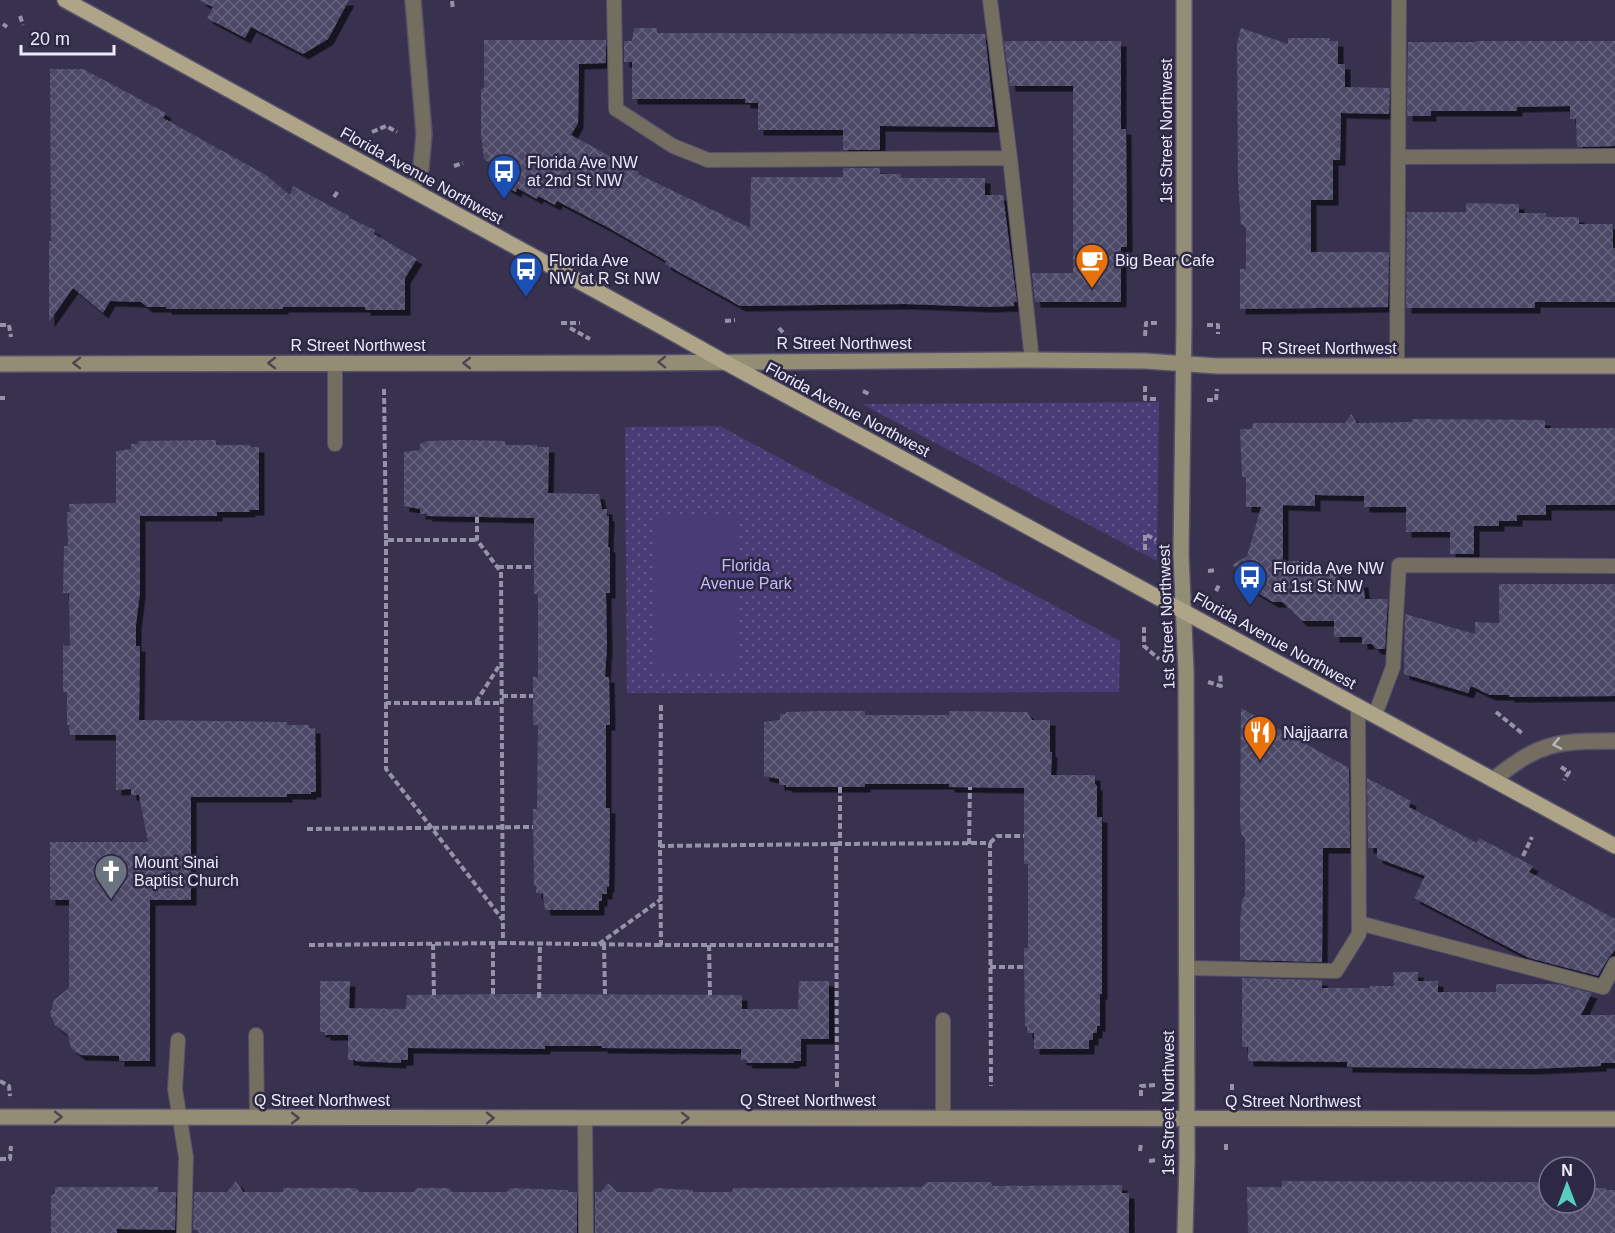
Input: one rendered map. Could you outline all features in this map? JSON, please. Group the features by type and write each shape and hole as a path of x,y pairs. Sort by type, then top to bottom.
{"main road":[{"name":"Florida Avenue Northwest","path":"65,0 1615,846"}],"street":[{"path":"412,190 421,168 424,134 413,0"},
{"name":"1st Street Northwest","path":"1184,0 1182,555 1186,671 1185,1233"},
{"name":"R Street Northwest","path":"0,364 634,363 721,360 822,363 1032,360 1217,366 1615,366"},
{"path":"1493,780 1526,754 1550,745 1575,741 1615,741"},
{"name":"Q Street Northwest","path":"0,1117 1615,1119"}],"lane":[{"path":"614,0 616,109 673,146 708,160 1010,158"},
{"path":"990,0 1032,360"},
{"path":"1398,366 1399,0"},
{"path":"1398,157 1615,156"},
{"path":"335,363 335,444"},
{"path":"1375,715 1393,667 1400,565 1615,566"},
{"path":"1186,968 1336,971 1359,934 1358,706"},
{"path":"1359,923 1603,987 1615,964"},
{"path":"943,1020 943,1118"},
{"path":"256,1035 257,1118"},
{"path":"178,1040 175,1089 186,1156 183,1233"},
{"path":"585,1118 586,1233"}],"path":[{"path":"452,1 453,10"},
{"path":"20,16 22,25"},
{"path":"372,132 386,126 397,132"},
{"path":"454,166 463,164"},
{"path":"334,197 338,191"},
{"path":"725,321 735,320"},
{"path":"561,322 580,322"},
{"path":"1145,336 1146,323 1157,323"},
{"path":"0,325 9,325 10,337"},
{"path":"1207,325 1218,325 1218,334"},
{"path":"570,328 596,342"},
{"path":"779,328 785,335"},
{"path":"1145,386 1145,399 1157,399"},
{"path":"1207,400 1216,400 1217,388"},
{"path":"384,389 386,769 503,921"},
{"path":"863,391 871,395"},
{"path":"477,517 477,540 501,572 503,943"},
{"path":"1145,550 1145,534 1156,540"},
{"path":"386,540 477,540"},
{"path":"497,567 534,567"},
{"path":"1208,571 1217,570"},
{"path":"1216,591 1219,585"},
{"path":"1144,627 1144,646 1159,660"},
{"path":"476,703 502,663"},
{"path":"1207,682 1221,686 1220,673"},
{"path":"502,696 533,696"},
{"path":"661,702 661,945"},
{"path":"386,703 502,703"},
{"path":"1496,712 1523,735"},
{"path":"1564,780 1569,772"},
{"path":"837,1087 836,945 840,787"},
{"path":"969,844 970,787"},
{"path":"307,829 533,827"},
{"path":"660,846 969,844 990,843 997,836 1024,836"},
{"path":"1523,856 1532,837"},
{"path":"990,843 991,1086"},
{"path":"598,944 660,900"},
{"path":"493,943 493,995"},
{"path":"309,945 503,943 836,945"},
{"path":"433,944 434,995"},
{"path":"539,998 540,944"},
{"path":"604,944 605,994"},
{"path":"709,945 710,995"},
{"path":"990,967 1024,967"},
{"path":"0,1081 9,1086 10,1099"},
{"path":"1232,1084 1232,1098"},
{"path":"1141,1096 1141,1086 1155,1085"},
{"path":"1226,1143 1226,1150"},
{"path":"1140,1151 1141,1144"},
{"path":"0,1159 10,1159 10,1146"},
{"path":"1149,1161 1158,1160"}],"green space":[{"path":"1159,402 1157,561 862,404"},
{"name":"Florida Avenue Park","path":"720,426 1120,641 1119,692 627,693 625,427"},
{"path":"653,517 737,517 737,671 653,672"}],"building":[{"path":"199,0 349,0 328,39 303,54 251,27 245,38 207,18 213,7"},
{"path":"634,28 657,28 657,33 985,34 995,127 880,126 880,150 843,150 843,130 758,130 758,103 745,103 745,99 632,99 632,62 624,62 624,41 632,41"},
{"path":"1241,28 1288,44 1288,38 1330,38 1329,41 1338,41 1338,64 1345,64 1345,87 1390,88 1389,114 1341,113 1340,160 1333,160 1333,200 1311,200 1311,252 1389,252 1388,307 1240,309 1240,269 1246,269 1246,228 1241,224 1238,181 1237,43"},
{"path":"484,40 606,40 606,63 579,64 578,123 571,135 639,172 638,174 750,228 751,177 843,177 843,168 880,168 880,174 901,174 901,178 985,178 985,195 1003,195 1017,302 1014,302 1014,306 988,307 905,304 740,306 665,264 666,261 609,228 557,201 555,205 538,196 537,199 517,188 516,192 495,181 491,174 490,163 484,159 481,134"},
{"path":"1004,41 1121,41 1121,129 1126,129 1127,247 1121,247 1121,302 1035,302 1032,273 1073,273 1073,86 1010,86"},
{"path":"1615,41 1615,146 1577,147 1576,119 1570,119 1570,106 1517,107 1517,111 1431,111 1431,116 1407,116 1408,42"},
{"path":"50,69 83,69 166,113 163,118 266,175 290,195 293,186 375,230 374,234 417,259 405,278 405,310 365,310 365,307 166,309 166,307 147,307 141,302 110,301 103,313 73,288 49,322"},
{"path":"1466,203 1519,204 1519,213 1546,213 1546,217 1579,217 1579,224 1613,224 1615,302 1535,302 1535,308 1406,308 1407,212 1466,212"},
{"path":"1351,414 1357,423 1412,422 1412,419 1545,420 1545,428 1615,428 1615,505 1546,505 1546,515 1517,515 1517,521 1499,521 1499,526 1474,526 1474,554 1450,554 1450,532 1406,532 1406,507 1364,507 1364,496 1315,495 1315,506 1283,505 1283,561 1310,561 1310,572 1337,572 1338,582 1363,582 1365,599 1388,599 1385,649 1376,649 1372,644 1362,644 1362,637 1334,637 1334,621 1302,621 1282,602 1273,602 1246,586 1246,576 1232,565 1247,556 1261,507 1246,507 1246,477 1242,477 1240,429 1252,429 1253,423 1345,423"},
{"path":"216,440 216,445 259,447 259,510 217,512 217,516 140,516 140,593 136,624 136,646 140,646 139,720 287,722 287,725 309,725 309,728 315,728 316,792 287,794 287,797 191,797 191,900 150,900 150,1061 119,1061 119,1056 80,1055 71,1048 68,1035 55,1025 50,1014 54,1000 69,988 69,900 50,900 50,842 148,842 139,795 131,795 131,789 116,790 116,735 70,735 69,725 67,725 67,692 63,692 63,645 70,646 69,593 63,593 64,546 68,546 67,512 70,512 69,504 116,503 116,451 131,449 131,444 138,444 138,441"},
{"path":"427,441 505,441 505,445 549,447 548,493 599,494 602,509 607,509 610,593 606,593 605,677 609,677 610,725 606,725 606,808 610,808 609,887 607,887 607,894 602,894 599,910 545,910 543,894 536,893 536,886 534,886 533,809 537,809 538,725 533,725 533,677 538,677 538,594 534,594 534,518 426,516 427,514 420,514 420,509 404,506 404,452 420,450 420,444"},
{"path":"1499,584 1615,584 1615,696 1509,697 1509,695 1490,695 1471,686 1468,693 1404,674 1405,614 1475,634 1475,622 1499,623"},
{"path":"1241,708 1349,768 1350,848 1323,848 1322,962 1240,960 1240,924 1242,900 1245,896 1245,838 1241,834 1240,819"},
{"path":"865,711 865,715 949,715 949,711 1027,712 1032,720 1050,720 1051,775 1095,775 1097,817 1102,817 1102,994 1100,994 1100,1026 1097,1026 1097,1033 1093,1033 1093,1040 1089,1040 1089,1049 1034,1049 1034,1033 1027,1033 1027,1026 1025,1026 1024,948 1028,948 1028,864 1024,864 1024,788 949,787 949,784 786,787 786,785 779,785 779,779 764,776 764,722 780,720 780,714 786,714 786,712"},
{"path":"1367,778 1411,801 1409,807 1477,843 1479,838 1533,866 1529,872 1615,919 1615,950 1598,976 1529,958 1414,898 1425,876 1377,858 1377,848 1368,848"},
{"path":"1393,972 1418,972 1418,981 1438,981 1438,992 1496,992 1496,984 1557,984 1592,993 1581,1015 1615,1015 1615,1063 1601,1063 1601,1066 1530,1069 1347,1067 1347,1062 1248,1061 1248,1047 1242,1047 1242,978 1322,980 1322,988 1370,988 1370,986 1394,986"},
{"path":"320,981 350,981 349,1008 406,1009 407,995 515,994 742,995 742,1009 798,1009 799,981 829,981 829,1039 801,1039 801,1061 794,1061 794,1063 746,1063 747,1060 741,1060 741,1049 602,1048 602,1046 545,1046 545,1049 408,1048 408,1060 401,1060 401,1063 355,1061 348,1060 348,1035 325,1035 325,1032 320,1032"},
{"path":"236,1181 243,1192 283,1192 283,1188 356,1188 360,1192 414,1192 417,1188 449,1188 452,1192 507,1192 510,1188 567,1190 577,1192 577,1233 198,1233 198,1230 193,1230 194,1192 227,1192"},
{"path":"1282,1181 1537,1182 1537,1215 1597,1215 1597,1188 1606,1188 1606,1190 1615,1190 1615,1233 1248,1233 1247,1187 1282,1187"},
{"path":"927,1182 990,1182 993,1186 1122,1185 1122,1193 1129,1193 1129,1233 595,1233 595,1192 601,1192 608,1183 617,1192 652,1192 655,1188 692,1190 693,1192 731,1192 734,1188 922,1187"},
{"path":"55,1187 158,1187 158,1192 176,1192 175,1230 117,1229 117,1233 51,1233 51,1196 55,1193"}],"place":[{"name":"Florida Ave NW at 2nd St NW","path":"504,200"},
{"name":"Big Bear Cafe","path":"1092,289"},
{"name":"Florida Ave NW at R St NW","path":"526,298"},
{"name":"Florida Ave NW at 1st St NW","path":"1250,606"},
{"name":"Najjaarra","path":"1260,761"},
{"name":"Mount Sinai Baptist Church","path":"111,900"}]}
